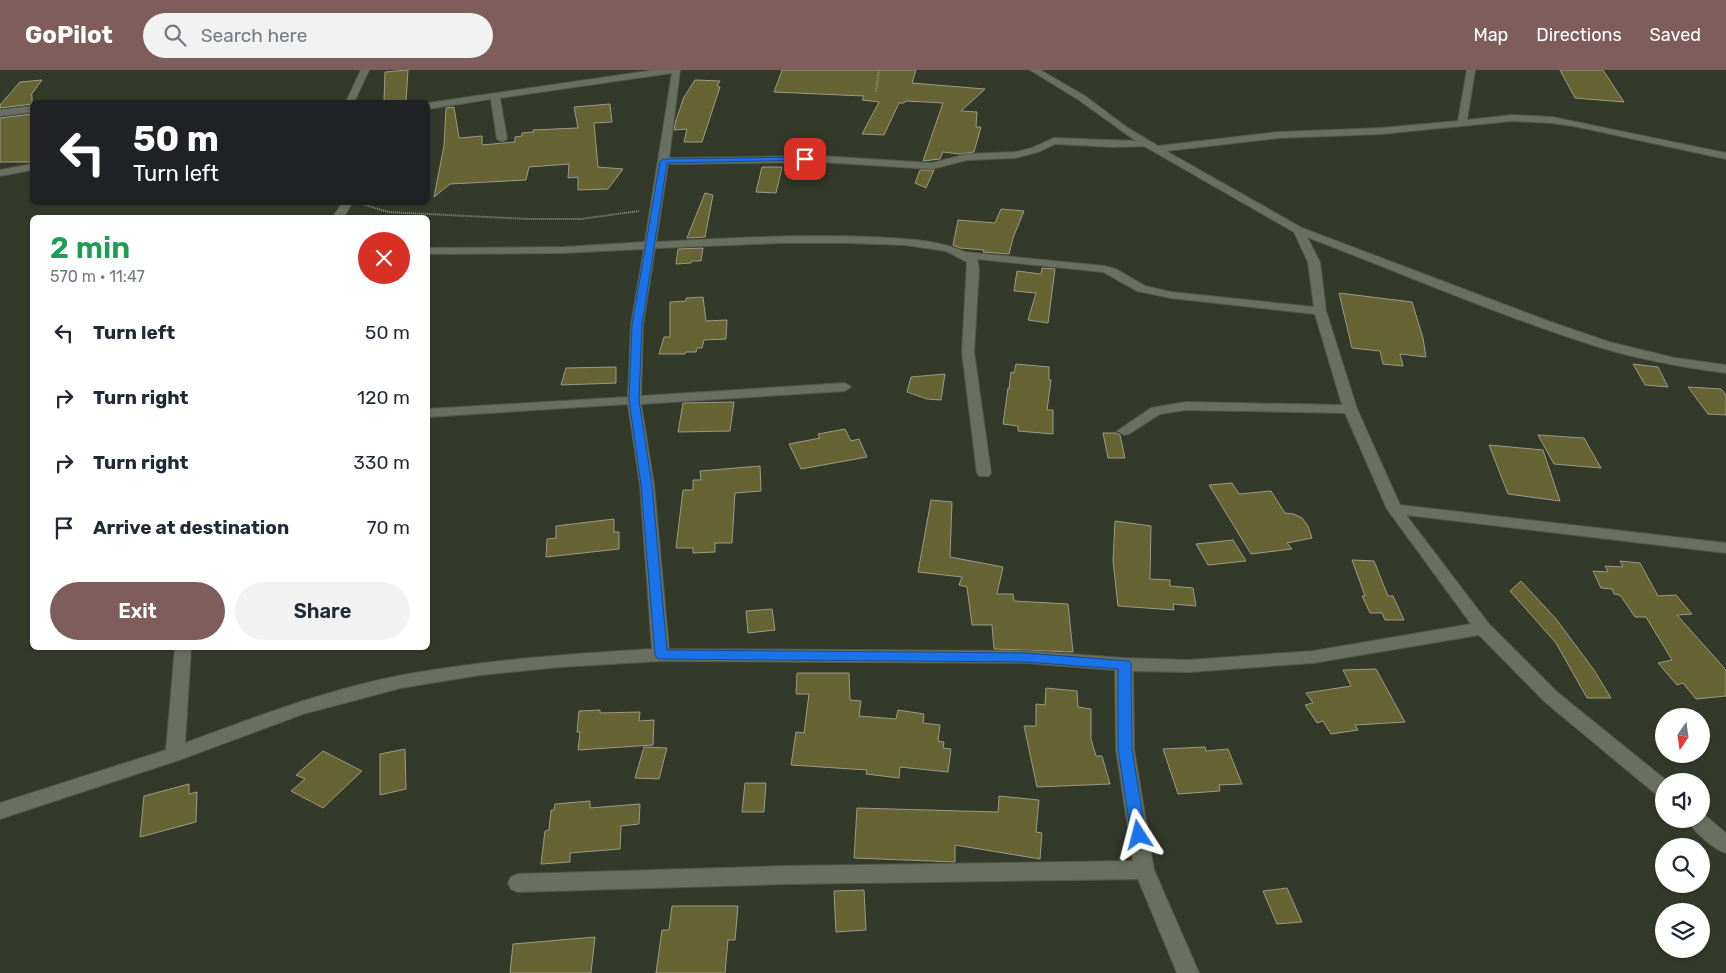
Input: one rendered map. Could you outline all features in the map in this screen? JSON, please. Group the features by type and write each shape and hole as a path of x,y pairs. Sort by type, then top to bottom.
{"street":[{"path":"351,100 365,70"},
{"path":"430,106 672,70"},
{"path":"661,655 646,485 634,400 637,325 664,161 676,70"},
{"path":"1462,123 1462,108 1471,79 1471,70"},
{"path":"1037,71 1082,98 1151,146 1298,230 1605,345 1675,362 1726,369"},
{"path":"495,96 502,139"},
{"path":"0,113 30,109"},
{"path":"664,161 821,159 932,166 966,157 1015,155 1035,150 1054,141 1151,146 1280,135 1381,131 1512,118 1552,120 1726,156"},
{"path":"0,173 30,167"},
{"path":"1298,230 1314,262 1320,311 1350,409 1394,509 1483,628 1552,697 1655,783"},
{"path":"430,251 564,250 824,238 893,242 942,248 968,255 1104,269 1114,271 1132,284 1147,290 1171,295 1320,311"},
{"path":"968,255 972,260 973,269 968,352 984,473"},
{"path":"430,413 845,387"},
{"path":"1124,431 1156,411 1186,406 1350,409"},
{"path":"1394,509 1726,548"},
{"path":"0,811 175,754 300,708 401,682 480,669 551,662 661,655 1026,657 1124,664 1189,666 1313,657 1483,628"},
{"path":"175,754 183,650"},
{"path":"1124,664 1125,749 1144,870 1188,973"},
{"path":"1707,828 1726,845"},
{"path":"518,883 786,875 1144,870"}],"path":[{"path":"876,91 879,70"},
{"path":"367,205 388,212 528,219 581,219 655,208"}],"building":[{"path":"408,70 406,100 384,100 385,72"},
{"path":"782,70 916,70 912,83 985,89 961,111 977,112 976,127 981,127 974,152 960,154 943,152 940,159 923,161 943,103 906,101 899,103 884,135 862,134 879,102 862,100 864,96 774,92"},
{"path":"1560,70 1603,70 1624,102 1575,98"},
{"path":"42,80 31,95 32,100 30,100 30,104 0,108 0,105 20,82"},
{"path":"695,80 720,81 717,86 720,87 702,142 684,142 687,129 674,130 684,97"},
{"path":"610,104 612,122 594,123 598,167 623,169 608,189 578,190 578,177 568,178 569,164 529,167 526,180 450,184 434,197 444,146 446,108 454,107 459,138 482,136 482,145 515,142 515,137 522,136 522,133 534,132 533,130 578,128 574,107"},
{"path":"30,114 30,162 0,162 0,118"},
{"path":"762,167 782,167 776,193 756,192"},
{"path":"920,170 934,170 926,188 915,183"},
{"path":"705,193 713,195 705,237 687,238"},
{"path":"1001,209 1024,211 1009,254 983,252 984,250 960,248 953,245 958,220 995,223"},
{"path":"703,248 701,261 676,264 678,249"},
{"path":"1042,268 1055,269 1048,323 1028,320 1036,293 1014,291 1017,271 1041,274"},
{"path":"1339,293 1412,302 1423,338 1426,357 1400,354 1403,366 1383,364 1380,351 1352,348"},
{"path":"703,297 706,321 727,320 726,339 704,340 702,348 697,348 696,352 659,354 664,337 670,337 670,302 686,301 686,298"},
{"path":"1016,364 1049,367 1049,380 1051,380 1047,410 1053,410 1053,434 1018,431 1018,426 1003,424 1011,372 1014,373"},
{"path":"1633,364 1658,367 1668,387 1645,385"},
{"path":"616,367 616,383 561,385 566,368"},
{"path":"945,374 941,400 927,399 907,392 911,377"},
{"path":"1688,387 1721,389 1726,395 1726,415 1708,414"},
{"path":"734,402 730,431 678,432 683,403"},
{"path":"845,429 851,441 859,439 867,457 801,469 789,444 820,438 818,434"},
{"path":"1103,433 1116,433 1120,435 1125,458 1108,458"},
{"path":"1538,435 1584,438 1601,468 1554,464"},
{"path":"1489,445 1543,450 1560,501 1508,494"},
{"path":"760,466 761,491 735,493 732,543 715,543 715,552 693,553 693,548 676,548 683,490 693,490 693,480 701,480 700,471"},
{"path":"1232,483 1239,494 1271,491 1285,513 1294,514 1302,518 1308,526 1312,538 1287,543 1292,549 1251,554 1209,485"},
{"path":"931,500 952,502 950,557 1003,567 997,594 1013,594 1014,601 1068,604 1073,652 994,649 992,625 972,625 967,587 959,585 962,577 918,572"},
{"path":"614,519 614,532 619,532 619,549 546,557 547,539 556,538 556,526"},
{"path":"1115,521 1151,526 1150,579 1170,580 1170,586 1193,588 1196,606 1173,604 1174,610 1118,606 1113,561"},
{"path":"1233,540 1246,561 1208,565 1196,544"},
{"path":"1352,560 1374,561 1388,596 1393,596 1404,620 1385,620 1382,613 1370,613 1362,596 1365,596"},
{"path":"1620,561 1640,563 1658,596 1676,595 1692,614 1677,615 1726,670 1726,696 1696,699 1683,683 1677,685 1658,663 1672,660 1646,617 1635,617 1620,595 1614,594 1612,589 1601,588 1593,571 1608,572 1605,566 1623,567"},
{"path":"1521,581 1556,619 1594,670 1611,698 1587,698 1556,643 1510,591"},
{"path":"772,609 775,630 748,633 746,611"},
{"path":"1376,669 1405,722 1355,725 1358,730 1331,734 1323,721 1317,723 1305,705 1313,703 1306,693 1351,686 1343,670"},
{"path":"797,673 849,673 850,700 861,701 859,716 896,719 898,710 924,714 923,723 940,725 938,741 944,742 943,748 951,749 948,772 900,767 899,778 866,774 867,770 791,765 796,732 804,733 809,694 796,694"},
{"path":"1046,688 1077,691 1078,707 1091,709 1091,739 1096,756 1102,756 1110,784 1037,787 1024,726 1036,726 1036,704 1045,705"},
{"path":"600,710 600,713 640,712 639,721 654,720 653,745 578,750 580,732 577,732 579,711"},
{"path":"644,747 667,748 659,779 635,778"},
{"path":"1205,747 1206,751 1228,749 1242,784 1219,785 1220,791 1178,794 1163,749"},
{"path":"405,749 406,789 380,795 380,754"},
{"path":"323,751 362,771 323,808 291,791 305,779 296,775"},
{"path":"745,783 766,783 764,812 742,812"},
{"path":"189,784 189,794 197,792 196,822 140,837 144,796"},
{"path":"999,796 1039,800 1036,832 1042,833 1040,859 955,845 955,862 854,858 857,808 998,812"},
{"path":"590,801 590,808 640,804 639,824 621,826 620,849 570,853 570,862 541,864 545,831 549,830 551,810 554,810 555,804"},
{"path":"1287,888 1302,922 1277,924 1263,891"},
{"path":"864,890 866,930 836,932 834,891"},
{"path":"672,906 738,906 735,940 728,940 725,973 656,973 662,930 669,930"},
{"path":"595,937 591,973 510,973 513,944"}],"route":[{"path":"805,159 664,161 637,325 634,400 646,485 661,655 1026,657 1124,664 1125,749 1139,835"}]}
